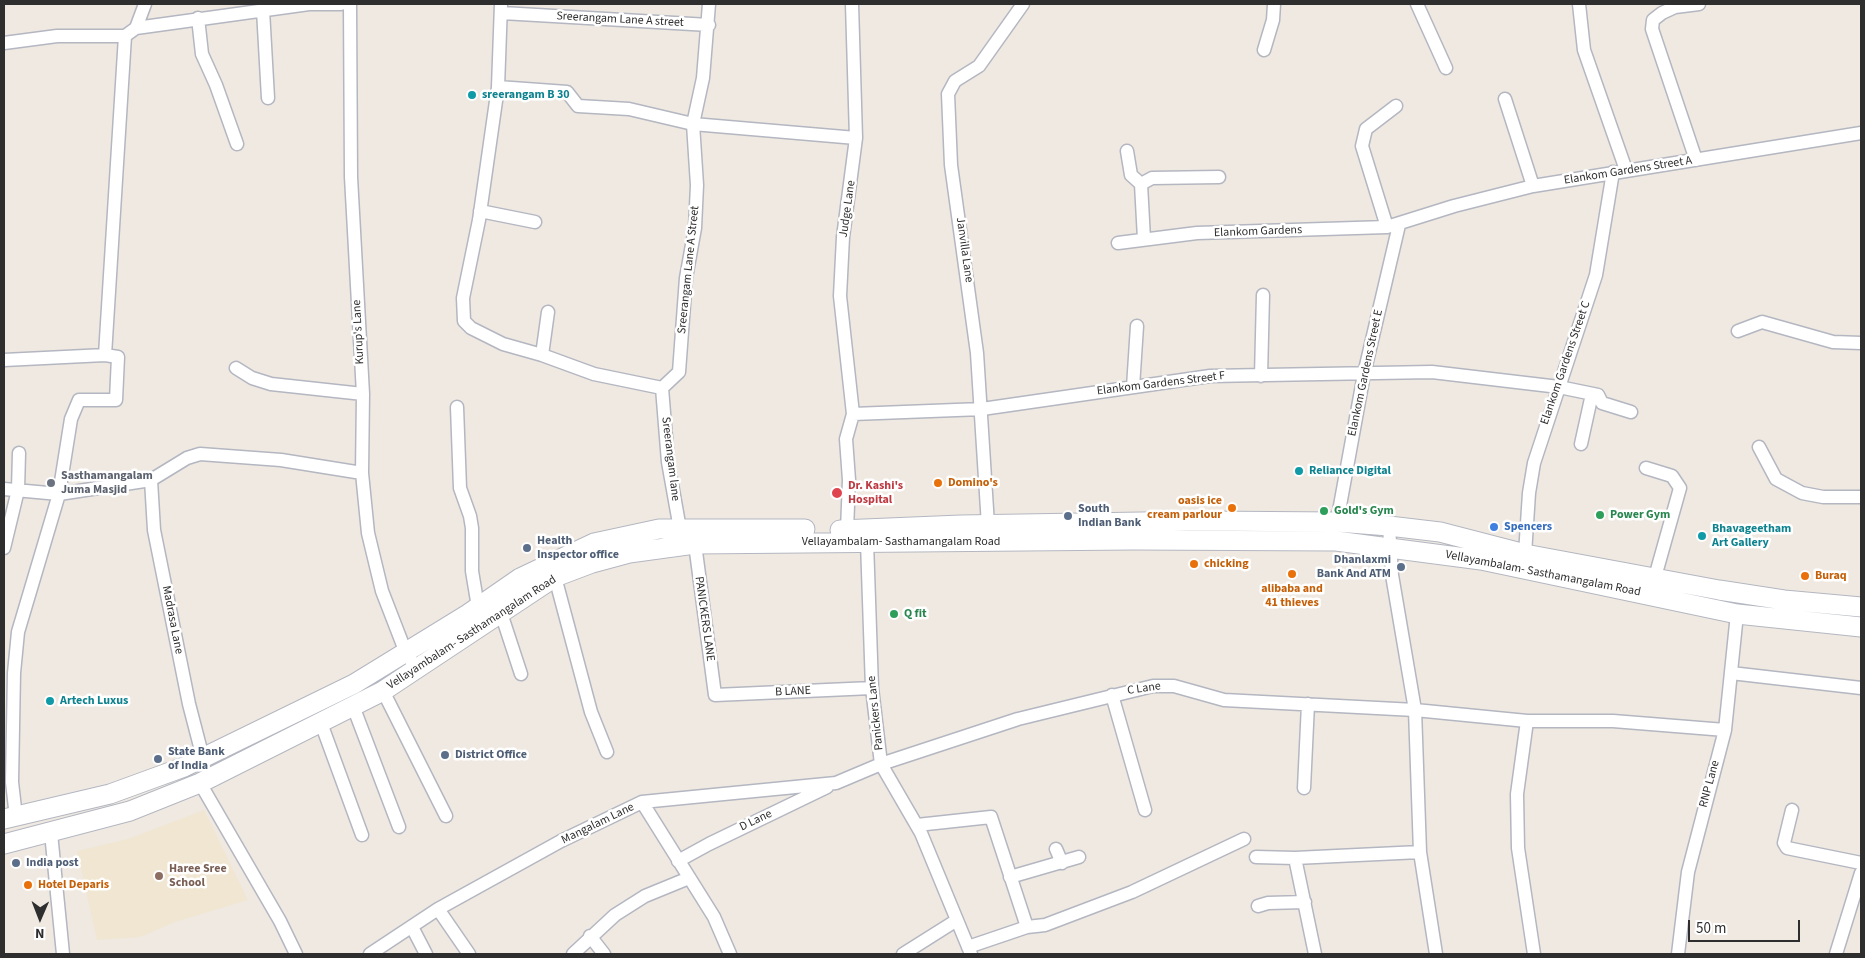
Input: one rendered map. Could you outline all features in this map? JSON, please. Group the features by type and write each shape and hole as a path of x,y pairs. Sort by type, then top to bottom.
{"main road":[{"path":"1261,541 1262,522"},
{"name":"Vellayambalam- Sasthamangalam Road","path":"4,844 130,812 200,784 383,691 411,661 478,607 520,578 594,543 659,529 847,530 988,525 1337,522 1440,532 1525,554 1784,600 1861,607"},
{"name":"Vellayambalam- Sasthamangalam Road","path":"10,818 110,794 203,758 354,684 411,661 501,613 555,577 592,563 629,553 695,544 1336,541 1481,560 1737,614 1861,627"}],"street":[{"path":"136,28 145,4"},
{"path":"4,43 57,36 125,36 136,28 198,18 309,4 341,4"},
{"name":"Kurup's Lane","path":"350,4 351,177 363,394 362,473 368,533 382,591 411,661"},
{"name":"Sreerangam Lane A Street","path":"662,388 679,372 686,278 695,228 697,184 693,124 703,78 709,4"},
{"name":"Judge Lane","path":"852,4 856,138 843,237 840,296 853,414"},
{"name":"Janvilla Lane","path":"988,525 982,409 971,300 951,166 948,94 955,81 978,66 1023,4"},
{"path":"1264,50 1273,20 1274,4"},
{"path":"1417,4 1446,68"},
{"path":"1579,4 1584,50 1619,171"},
{"path":"1696,160 1652,29 1653,20 1662,13 1675,7 1699,4"},
{"path":"501,8 498,87 480,211 463,298 464,321 472,328 503,344 542,355 594,374 662,388"},
{"name":"Sreerangam Lane A street","path":"501,8 708,25"},
{"path":"264,10 268,98"},
{"path":"198,18 202,54 216,85 237,144"},
{"path":"105,355 125,36"},
{"path":"498,87 567,92 578,106 630,109 693,124 856,138"},
{"path":"1505,99 1533,186"},
{"path":"1393,226 1362,146 1366,128 1396,106"},
{"name":"Elankom Gardens Street A","path":"1393,226 1454,206 1533,186 1861,133"},
{"path":"1126,150 1131,175 1141,184 1144,239"},
{"name":"Elankom Gardens Street C","path":"1525,554 1528,494 1534,463 1596,275 1619,171"},
{"path":"1141,184 1152,178 1219,177"},
{"path":"480,211 535,222"},
{"name":"Elankom Gardens","path":"1118,243 1197,234 1393,226"},
{"name":"Elankom Gardens Street E","path":"1337,522 1393,226"},
{"path":"1261,376 1263,295"},
{"path":"542,355 548,312"},
{"path":"1738,331 1762,322 1832,342 1861,343"},
{"path":"1133,387 1137,326"},
{"path":"4,360 105,355 118,357 116,400 79,400 71,419 59,494 18,632 14,673 10,818"},
{"path":"236,368 252,378 271,384 363,394"},
{"name":"Elankom Gardens Street F","path":"853,414 982,409 1210,376 1432,372 1559,387 1598,395 1602,403 1631,412"},
{"name":"Sreerangam lane","path":"662,388 668,462 680,529"},
{"path":"1581,444 1592,394"},
{"path":"457,407 460,488 470,516 472,528 472,572 478,607"},
{"path":"847,530 849,480 846,439 853,414"},
{"path":"1759,447 1776,479 1802,493 1823,497 1861,497"},
{"path":"4,548 18,490 19,453"},
{"path":"4,489 59,494 151,480 187,458 200,454 281,460 362,473"},
{"path":"1646,468 1672,476 1680,488 1655,577"},
{"name":"Madrasa Lane","path":"151,480 154,530 189,704 203,758"},
{"path":"1389,526 1392,575 1415,710 1420,852 1436,954"},
{"name":"Panickers Lane","path":"867,542 872,688 881,764 917,826 969,951"},
{"name":"PANICKERS LANE","path":"695,544 715,695"},
{"path":"555,577 591,712 607,752"},
{"path":"501,613 521,674"},
{"name":"RNP Lane","path":"1678,954 1688,872 1724,730 1737,614"},
{"path":"1730,673 1861,688"},
{"name":"C Lane","path":"881,764 1018,719 1112,694 1154,686 1174,686 1224,700 1415,710 1527,721 1613,721 1724,730"},
{"name":"B LANE","path":"715,695 872,688"},
{"path":"383,691 446,816"},
{"path":"1112,694 1145,810"},
{"path":"1304,788 1308,704"},
{"path":"353,706 399,827"},
{"path":"1527,721 1517,794 1518,848 1534,954"},
{"path":"321,723 362,835"},
{"name":"Mangalam Lane","path":"370,954 438,908 562,841 642,802 836,783 881,764"},
{"name":"D Lane","path":"678,861 709,844 836,783"},
{"path":"200,784 280,921 291,953"},
{"path":"642,802 714,917 730,954"},
{"path":"1792,810 1784,843 1787,848 1861,863"},
{"path":"917,826 991,817 1027,927"},
{"path":"51,833 63,954"},
{"path":"969,951 1027,927 1045,925 1132,892 1244,839"},
{"path":"1056,849 1062,863"},
{"path":"1256,857 1295,858 1420,852"},
{"path":"1010,877 1079,857"},
{"path":"1295,858 1315,954"},
{"path":"1836,954 1861,873"},
{"path":"573,954 590,936 615,915 645,896 689,878"},
{"path":"1258,906 1268,903 1305,902"},
{"path":"438,908 468,954"},
{"path":"903,954 957,920"},
{"path":"412,927 426,954"},
{"path":"590,936 604,954"}],"shaded area":[{"name":"Haree Sree School","path":"204,810 248,900 175,922 140,937 97,940 77,851 128,839"}],"place":[{"name":"sreerangam B 30","path":"472,95"},
{"name":"Reliance Digital","path":"1299,471"},
{"name":"Sasthamangalam Juma Masjid","path":"51,483"},
{"name":"Domino's","path":"938,483"},
{"name":"Dr. Kashi's Hospital","path":"837,493"},
{"name":"oasis ice cream parlour","path":"1232,508"},
{"name":"Gold's Gym","path":"1324,511"},
{"name":"Power Gym","path":"1600,515"},
{"name":"South Indian Bank","path":"1068,516"},
{"name":"Spencers","path":"1494,527"},
{"name":"Bhavageetham Art Gallery","path":"1702,536"},
{"name":"Health Inspector office","path":"527,548"},
{"name":"chicking","path":"1194,564"},
{"name":"Dhanlaxmi Bank And ATM","path":"1401,567"},
{"name":"alibaba and 41 thieves","path":"1292,574"},
{"name":"Buraq","path":"1805,576"},
{"name":"Q fit","path":"894,614"},
{"name":"Artech Luxus","path":"50,701"},
{"name":"District Office","path":"445,755"},
{"name":"State Bank of India","path":"158,759"},
{"name":"India post","path":"16,863"},
{"name":"Haree Sree School","path":"159,876"},
{"name":"Hotel Deparis","path":"28,885"}]}
